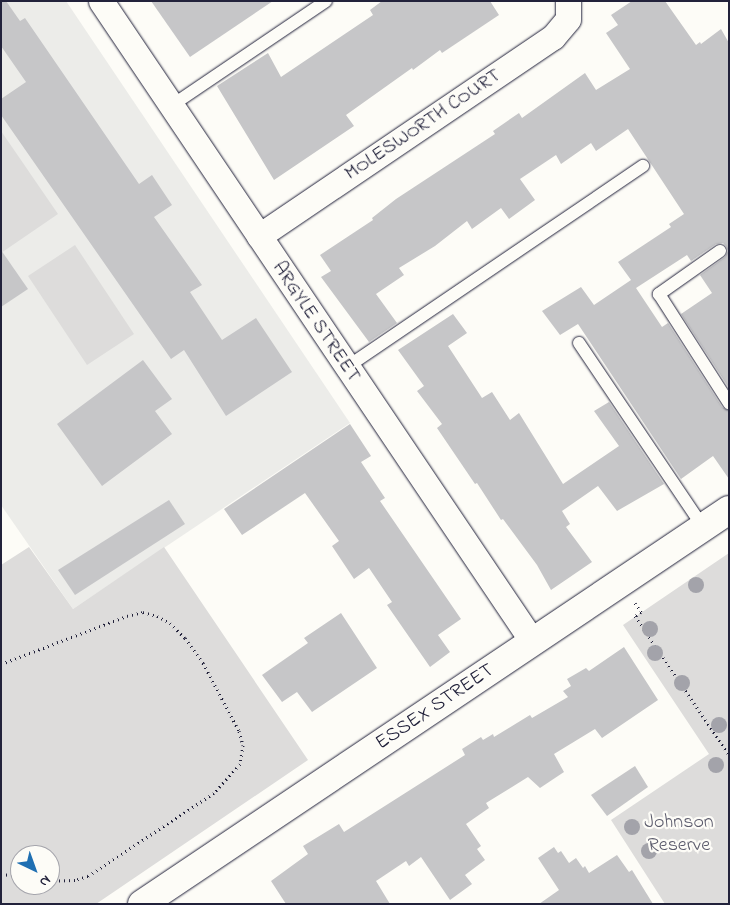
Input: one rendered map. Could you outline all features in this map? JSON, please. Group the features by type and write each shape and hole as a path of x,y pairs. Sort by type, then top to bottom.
{"street":[{"name":"ARGYLE STREET","path":"101,1 532,642"},
{"name":"MOLESWORTH COURT","path":"259,236 553,38 568,19 568,1"},
{"name":"ESSEX STREET","path":"142,904 729,510"}],"lane":[{"path":"171,106 326,1"},
{"path":"347,367 643,166"},
{"path":"720,251 659,294 729,403"},
{"path":"579,343 703,527"}],"path":[{"path":"627,578 641,599 635,603 641,612 635,616 729,755"},
{"path":"1,664 126,616 143,612 157,616 170,623 185,638 203,663 239,731 243,745 240,764 231,777 214,793 88,876 75,880 60,881"}],"shaded area":[{"path":"1,1 66,1 350,423 73,609 1,505"}],"green space":[{"path":"1,131 58,214 1,253"},
{"path":"75,245 134,334 87,365 28,276"},
{"path":"29,547 73,609 164,547 308,760 96,904 1,904 1,565"},
{"name":"Johnson Reserve","path":"729,553 729,904 665,904 611,820 709,754 623,625"}],"building":[{"path":"1,1 6,1 20,21 25,18 139,184 152,175 172,205 154,217 202,285 190,292 222,340 256,318 292,372 226,416 184,350 171,359 1,115 1,99 26,82 1,46"},
{"path":"151,1 273,1 190,57"},
{"path":"382,1 490,1 499,15 442,53 440,50 413,70 412,68 346,115 354,126 274,180 217,86 268,53 281,77 373,15 370,10"},
{"path":"632,1 665,1 696,45 700,42 701,44 721,29 729,43 729,388 681,314 712,293 700,275 725,257 728,251 726,246 723,243 716,244 691,261 687,255 636,288 662,327 668,323 722,407 729,411 729,479 713,456 681,479 578,324 560,335 542,311 581,287 594,305 631,280 618,262 671,227 669,224 684,214 628,129 596,151 591,143 561,164 556,155 520,179 535,200 509,219 501,208 472,229 467,221 435,246 399,268 404,275 376,294 397,323 369,342 321,277 331,271 320,255 373,220 372,218 396,199 495,134 493,131 519,113 522,118 585,73 596,90 630,69 606,33 618,25 611,15"},
{"path":"1,250 28,289 1,307"},
{"path":"453,314 467,333 448,346 482,398 492,392 510,420 519,413 563,484 619,446 594,411 609,402 664,484 617,511 598,486 562,511 570,524 566,527 592,562 551,590 537,565 503,519 501,520 437,428 442,424 417,391 424,386 398,350"},
{"path":"143,360 172,399 155,411 172,434 102,486 57,424"},
{"path":"350,424 371,456 361,462 385,498 380,501 461,619 438,635 450,652 430,667 387,605 392,602 369,568 354,579 332,546 339,541 305,493 242,535 224,509"},
{"path":"169,500 185,524 75,595 58,570"},
{"path":"341,613 377,668 312,712 297,692 282,702 262,675 308,643 304,638"},
{"path":"624,647 658,700 602,738 595,729 554,754 564,772 540,788 528,777 486,803 489,808 466,824 481,846 477,849 485,860 465,875 472,884 450,900 421,857 409,866 406,861 376,881 390,904 286,904 271,881 308,854 303,846 339,824 344,832 465,755 462,749 481,737 483,740 493,734 494,737 530,715 532,718 568,697 563,691 571,686 567,679 586,668 589,671"},
{"path":"635,766 648,787 607,816 591,795"},
{"path":"554,847 558,853 561,851 569,863 576,858 583,868 585,866 589,873 617,855 629,872 632,870 653,904 539,904 559,890 538,858"}]}
